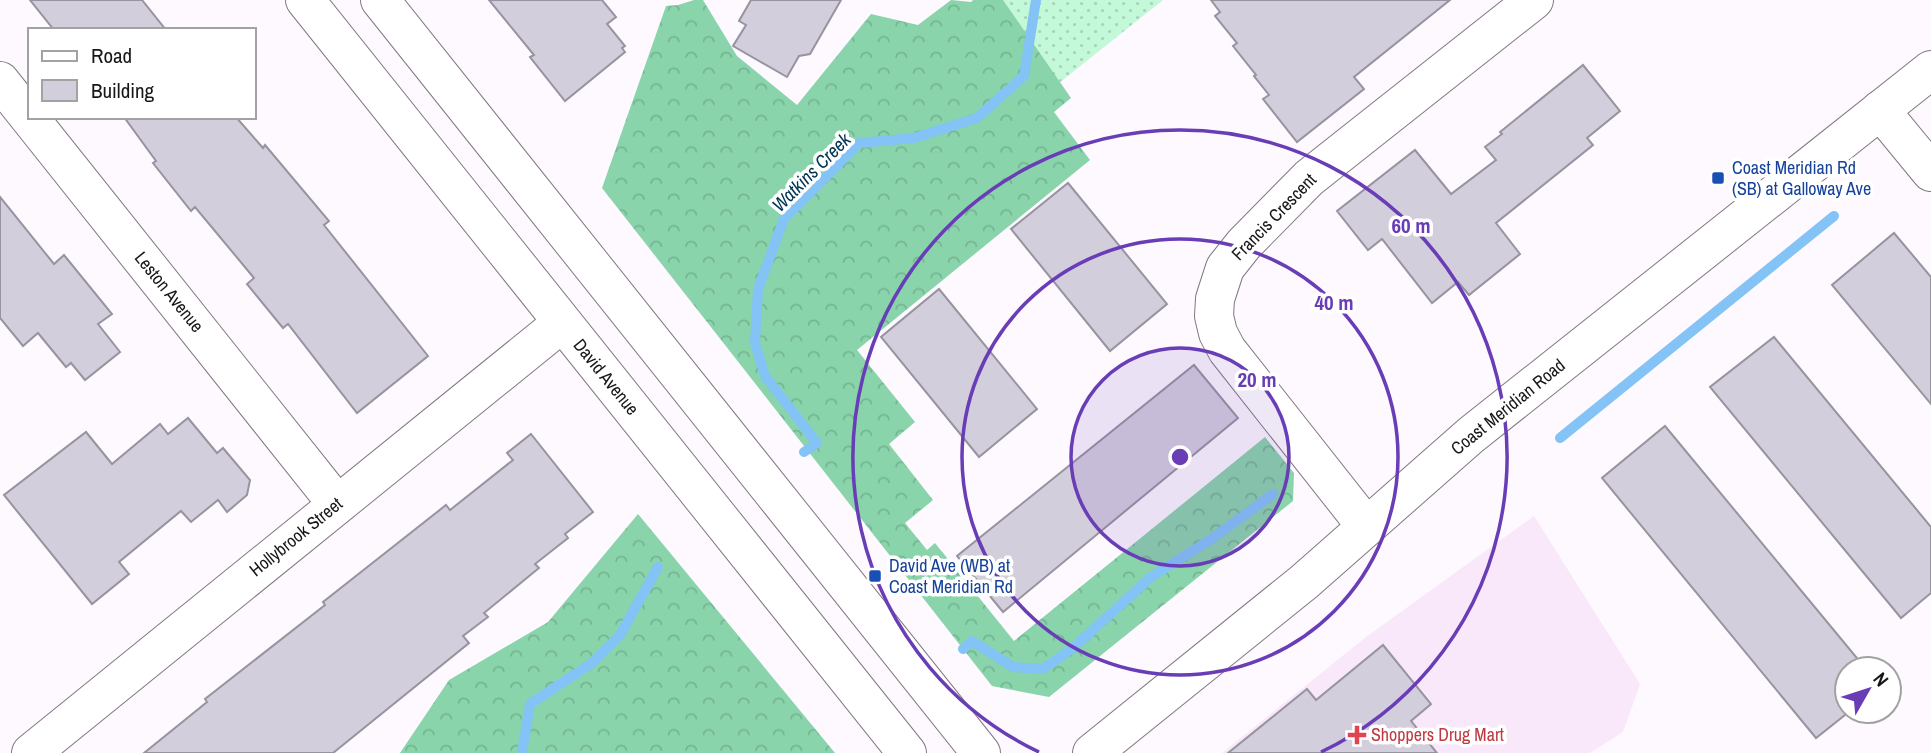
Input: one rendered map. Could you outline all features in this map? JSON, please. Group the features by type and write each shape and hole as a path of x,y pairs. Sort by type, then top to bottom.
{"main road":[{"name":"David Avenue","path":"305,0 907,753"},
{"path":"380,0 981,753"},
{"name":"Francis Crescent","path":"1366,526 1227,350 1218,333 1214,316 1219,283 1225,268 1244,244 1309,178 1534,0"},
{"name":"Coast Meridian Road","path":"1092,753 1265,615 1471,435 1931,70"},
{"name":"Leston Avenue","path":"0,81 28,116"},
{"path":"1880,110 1931,172"},
{"name":"Leston Avenue","path":"30,119 337,503"},
{"name":"Hollybrook Street","path":"31,753 562,323"}],"shaded area":[{"path":"1534,516 1640,684 1623,732 1590,753 1222,753 1366,637"}],"green space":[{"path":"703,0 737,56 797,105 871,14 918,25 951,0 1003,0 1071,98 1054,112 1090,160 857,350 915,422 889,444 933,500 905,523 927,550 935,543 1014,641 1265,437 1294,473 1293,501 1049,697 992,686 602,188 666,6"},
{"path":"1003,0 1163,0 1059,83"},
{"path":"638,514 835,753 400,753 449,680 548,622"}],"building":[{"path":"30,0 142,0 164,28 52,28"},
{"path":"489,0 602,0 616,17 607,24 625,46 622,48 625,52 565,101 530,57 534,55"},
{"path":"751,0 841,0 810,54 799,56 787,77 733,46 746,25 739,21"},
{"path":"1211,0 1450,0 1354,77 1364,89 1297,142 1263,99 1269,95 1233,46 1237,43 1215,16 1220,12"},
{"path":"1583,65 1620,111 1587,138 1593,145 1496,223 1520,254 1469,295 1458,282 1432,303 1382,239 1368,250 1337,211 1415,150 1451,194 1496,160 1485,147 1502,134 1500,132"},
{"path":"125,119 238,119 263,148 265,145 329,221 324,225 428,356 357,413 288,324 283,328 247,284 254,278 195,207 191,211 153,163 156,161"},
{"path":"1068,183 1167,304 1110,351 1011,229"},
{"path":"0,197 54,264 64,255 112,314 98,324 120,352 85,380 71,363 66,367 38,333 23,346 0,318"},
{"path":"1894,233 1931,277 1931,404 1832,285"},
{"path":"939,289 1037,409 979,457 881,337"},
{"path":"1774,337 1931,527 1931,593 1901,618 1710,387"},
{"path":"1194,365 1238,418 1003,612 957,556"},
{"path":"188,418 217,453 223,448 250,480 247,495 227,512 218,500 191,522 181,511 119,562 129,574 92,604 4,495 86,432 112,464 160,424 168,434"},
{"path":"1665,426 1854,655 1833,655 1833,724 1816,738 1602,478"},
{"path":"531,434 593,512 565,534 568,538 535,564 539,568 484,613 488,617 463,636 469,643 333,753 144,753 207,702 205,699 325,605 323,602 446,505 450,510 513,460 507,453"},
{"path":"1383,645 1431,704 1411,721 1437,753 1228,753 1307,689 1316,700"}],"waterway":[{"name":"Watkins Creek","path":"804,452 817,443 765,376 755,343 758,289 784,219 859,143 914,138 977,118 1024,76 1036,0"},
{"path":"1560,438 1834,216"},
{"path":"963,649 972,641 1013,667 1043,669 1073,648 1151,577 1213,538 1273,494"},
{"name":"Watkins Creek","path":"522,753 530,704 592,663 620,635 658,567"}],"place":[{"name":"Coast Meridian Rd (SB) at Galloway Ave","path":"1718,178"},
{"name":"David Ave (WB) at Coast Meridian Rd","path":"875,576"},
{"name":"Shoppers Drug Mart","path":"1357,735"}]}
